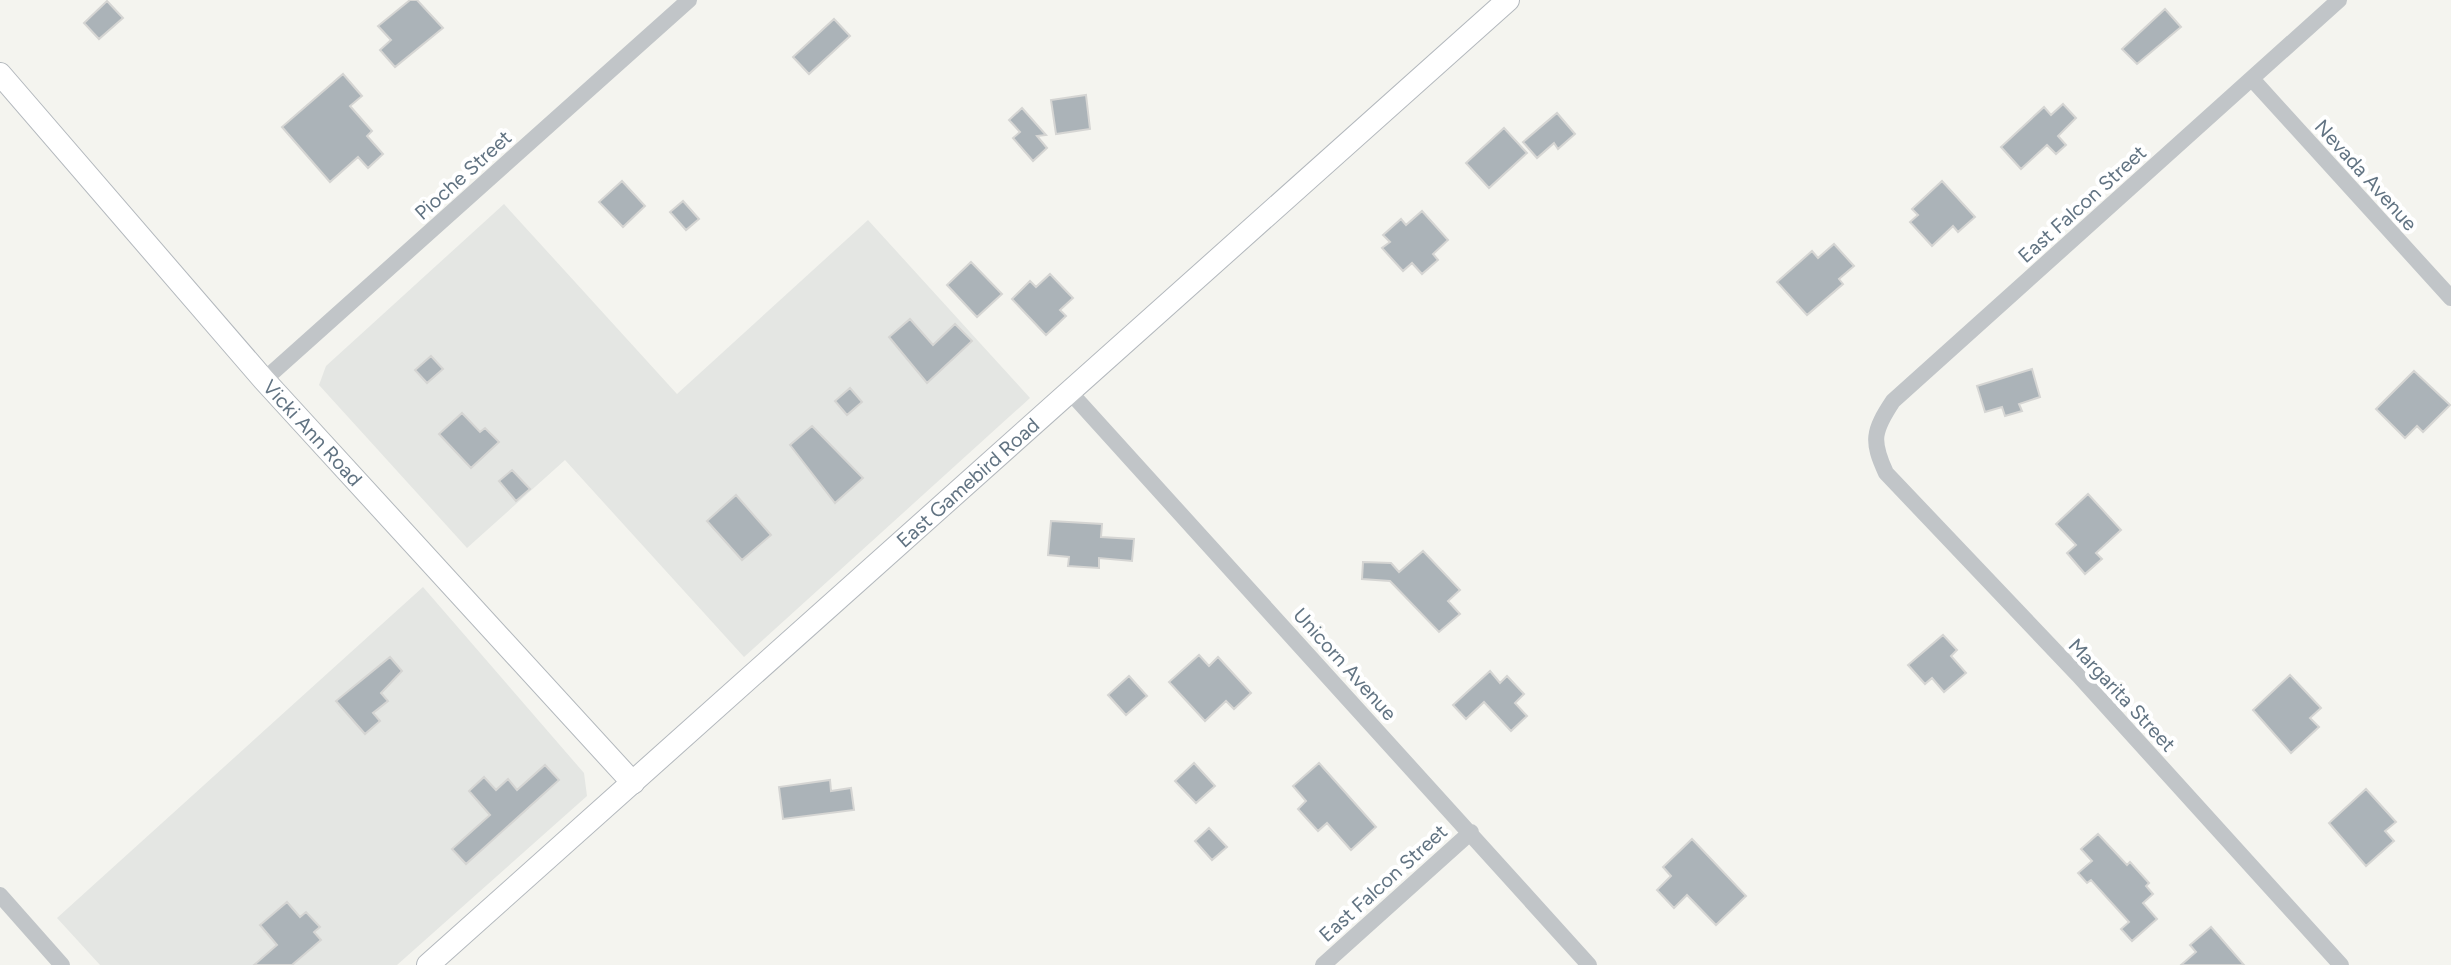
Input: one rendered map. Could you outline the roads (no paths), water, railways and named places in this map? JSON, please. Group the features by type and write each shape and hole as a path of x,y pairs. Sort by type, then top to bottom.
{"main road":[{"name":"East Gamebird Road","path":"428,965 1508,0"},
{"name":"Vicki Ann Road","path":"0,74 264,380 633,783"}],"street":[{"name":"Pioche Street","path":"264,380 689,0"},
{"name":"East Falcon Street","path":"1876,451 1879,421 1893,401 2339,0"},
{"name":"Nevada Avenue","path":"2252,79 2451,298"},
{"name":"Unicorn Avenue","path":"1070,392 1589,965"},
{"name":"Margarita Street","path":"1876,451 1886,473 2078,675 2341,965"},
{"name":"East Falcon Street","path":"1323,965 1471,832"},
{"path":"0,895 62,965"}]}
